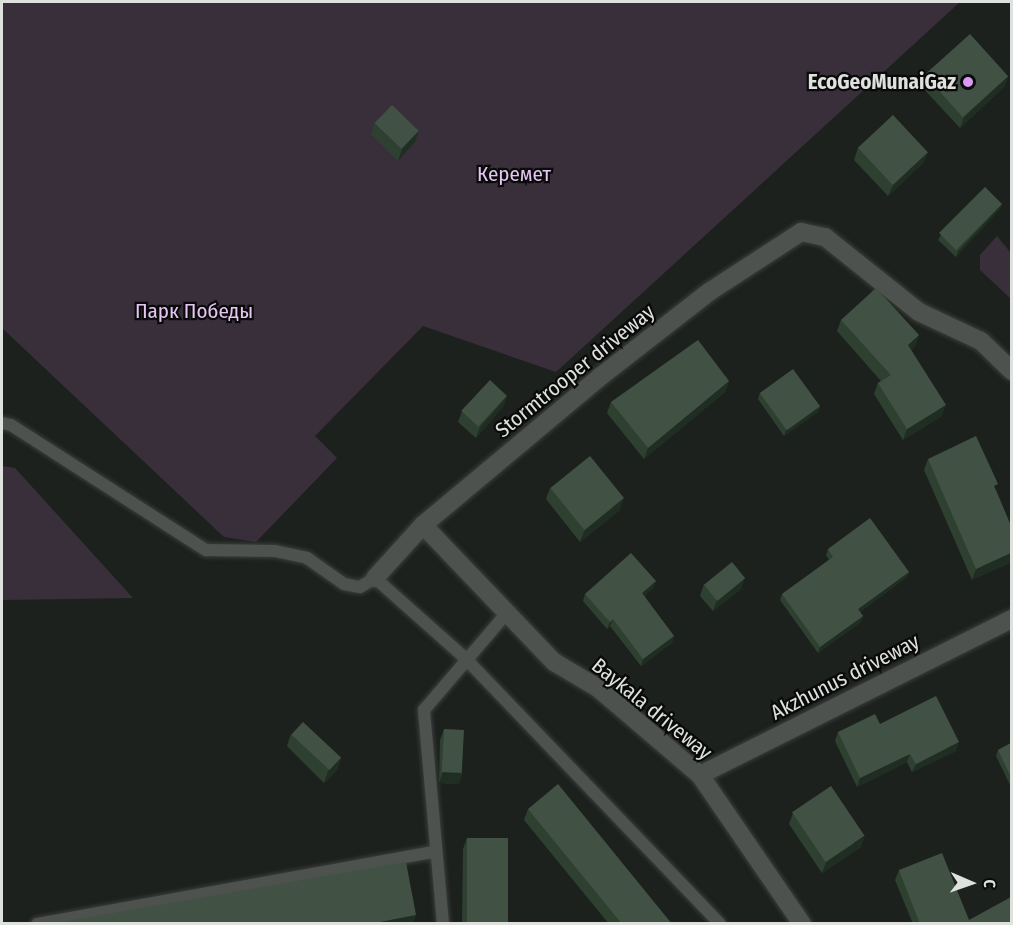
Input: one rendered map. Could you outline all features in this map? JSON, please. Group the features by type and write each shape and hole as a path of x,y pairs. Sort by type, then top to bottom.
{"street":[{"name":"Stormtrooper driveway","path":"375,578 423,525 601,376 709,292 801,232 825,237 920,312 981,340 1011,371"},
{"name":"Baykala driveway","path":"423,525 505,615 554,662 598,688 700,775 802,924"},
{"name":"Akzhunus driveway","path":"700,775 1011,619"}],"lane":[{"path":"2,423 11,425 206,550 275,551 307,558 344,584 360,587 375,578 465,658 720,924"},
{"path":"443,924 424,710 465,658 505,615"},
{"path":"37,924 435,852"}],"green space":[{"path":"2,2 960,2 556,372 423,326 315,436 337,458 256,542 224,537 2,328"},
{"path":"997,236 1011,253 1011,299 980,270 980,255"},
{"path":"2,466 15,468 133,598 2,600"}],"building":[{"path":"970,34 1008,76 963,117 925,75"},
{"path":"392,105 419,131 401,149 375,123"},
{"path":"893,115 928,152 893,185 858,148"},
{"path":"985,187 1002,204 956,250 939,233"},
{"path":"876,288 919,335 908,345 946,405 907,429 878,383 891,375 841,320"},
{"path":"698,340 729,381 648,448 611,402"},
{"path":"793,369 820,406 787,430 760,393"},
{"path":"490,380 507,396 478,426 461,411"},
{"path":"976,436 998,484 994,486 1011,526 1011,553 976,569 928,459"},
{"path":"590,456 624,498 584,530 550,488"},
{"path":"870,518 909,572 858,609 863,616 820,647 782,594 833,557 828,549"},
{"path":"631,553 656,581 642,593 674,636 643,659 613,619 610,622 585,594"},
{"path":"732,562 745,578 717,601 704,585"},
{"path":"936,696 959,742 916,764 910,754 860,778 838,732 875,714 880,724"},
{"path":"303,722 341,757 329,770 291,734"},
{"path":"444,729 464,730 462,773 442,772"},
{"path":"1011,743 1011,777 998,750"},
{"path":"558,784 672,924 622,924 528,809"},
{"path":"831,786 865,836 826,862 792,812"},
{"path":"467,838 508,838 508,924 467,924"},
{"path":"942,853 969,920 1011,897 1011,924 920,924 899,870"},
{"path":"406,862 416,915 370,924 50,924"}],"place":[{"name":"EcoGeoMunaiGaz","path":"968,82"}],"park label":[{"name":"Керемет","path":"514,174"},
{"name":"Парк Победы","path":"194,311"}]}
